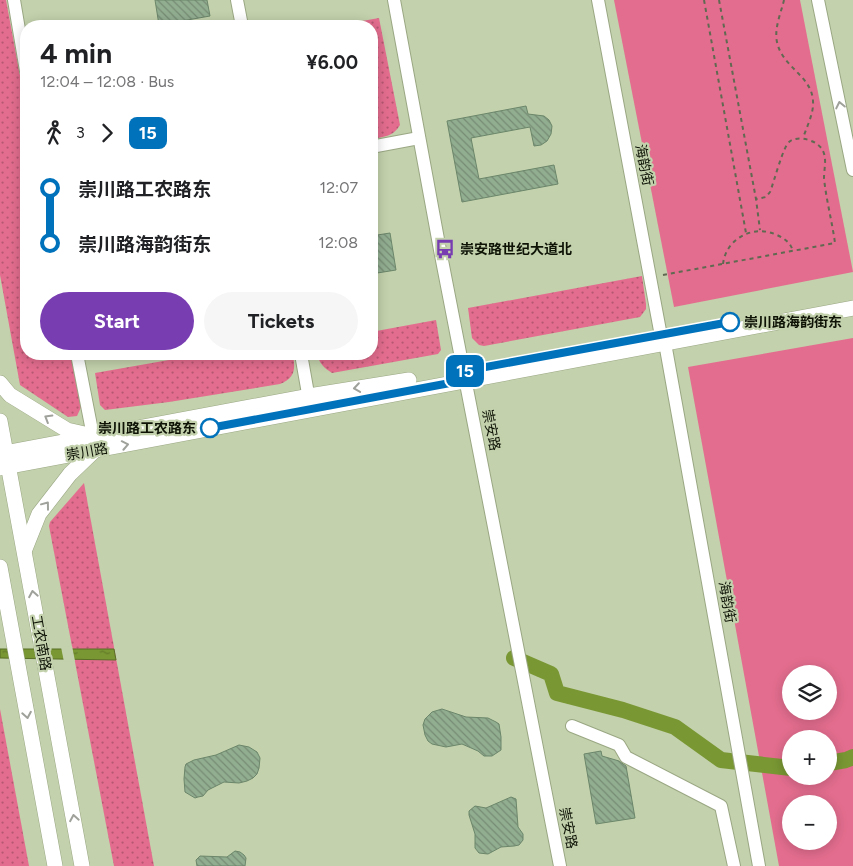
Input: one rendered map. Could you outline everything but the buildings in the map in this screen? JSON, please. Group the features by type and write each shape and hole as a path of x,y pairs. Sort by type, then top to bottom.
{"main road":[{"name":"崇川路","path":"663,339 853,299"},
{"name":"崇川路","path":"3,460 310,402 663,339 853,308"},
{"path":"0,383 10,395 67,430 94,444 39,514 24,549"},
{"name":"工农南路","path":"0,420 3,460 24,549 82,866"},
{"name":"工农南路","path":"0,567 55,866"}],"street":[{"path":"14,0 20,36"},
{"path":"237,0 241,20"},
{"name":"崇安路","path":"394,0 560,866"},
{"name":"海韵街","path":"598,0 663,339 759,866"},
{"path":"818,0 853,170"},
{"path":"378,146 419,138"},
{"path":"78,360 94,444"},
{"path":"302,360 310,402"},
{"path":"572,726 619,745 626,756 722,806 734,866"}],"path":[{"path":"704,0 746,233"},
{"path":"719,0 756,199 760,230"},
{"path":"784,0 777,29 777,42 782,56 810,88 813,100 812,115 803,139"},
{"path":"663,275 836,243 824,178 825,156 823,149 816,143 803,139 789,142 784,150 770,192 766,197 756,199"},
{"path":"722,264 727,251 737,238 746,233 760,230 770,231 785,239 790,243 793,251"}],"shaded area":[{"path":"0,0 6,0 20,76 20,360 73,360 82,405 77,416 68,417 20,385 0,275"},
{"path":"614,0 800,0 853,272 674,307"},
{"path":"379,18 400,125 391,134 378,138 378,20 368,20"},
{"path":"642,276 646,309 640,317 484,346 479,345 472,338 468,308"},
{"path":"436,320 441,350 438,354 332,373 319,360 378,360 378,331"},
{"path":"853,338 853,866 779,866 688,367"},
{"path":"169,360 293,360 294,368 292,375 280,384 105,410 100,405 95,373"},
{"path":"84,483 154,866 114,866 49,526 50,522"},
{"path":"0,709 29,866 0,866"}],"water":[{"path":"0,649 114,649 116,660 0,658"}],"pier":[{"path":"72,646 75,661 64,662 61,647"}],"waterway":[{"path":"514,658 551,674 557,693 623,710 675,727 721,760 782,767"},
{"path":"837,762 853,757"}],"bus line":[{"name":"15","path":"210,428 466,380 464,371 730,322"}],"place":[{"name":"崇安路世纪大道北","path":"445,249"},
{"name":"崇川路海韵街东","path":"730,322"},
{"name":"崇川路工农路东","path":"210,428"}]}
